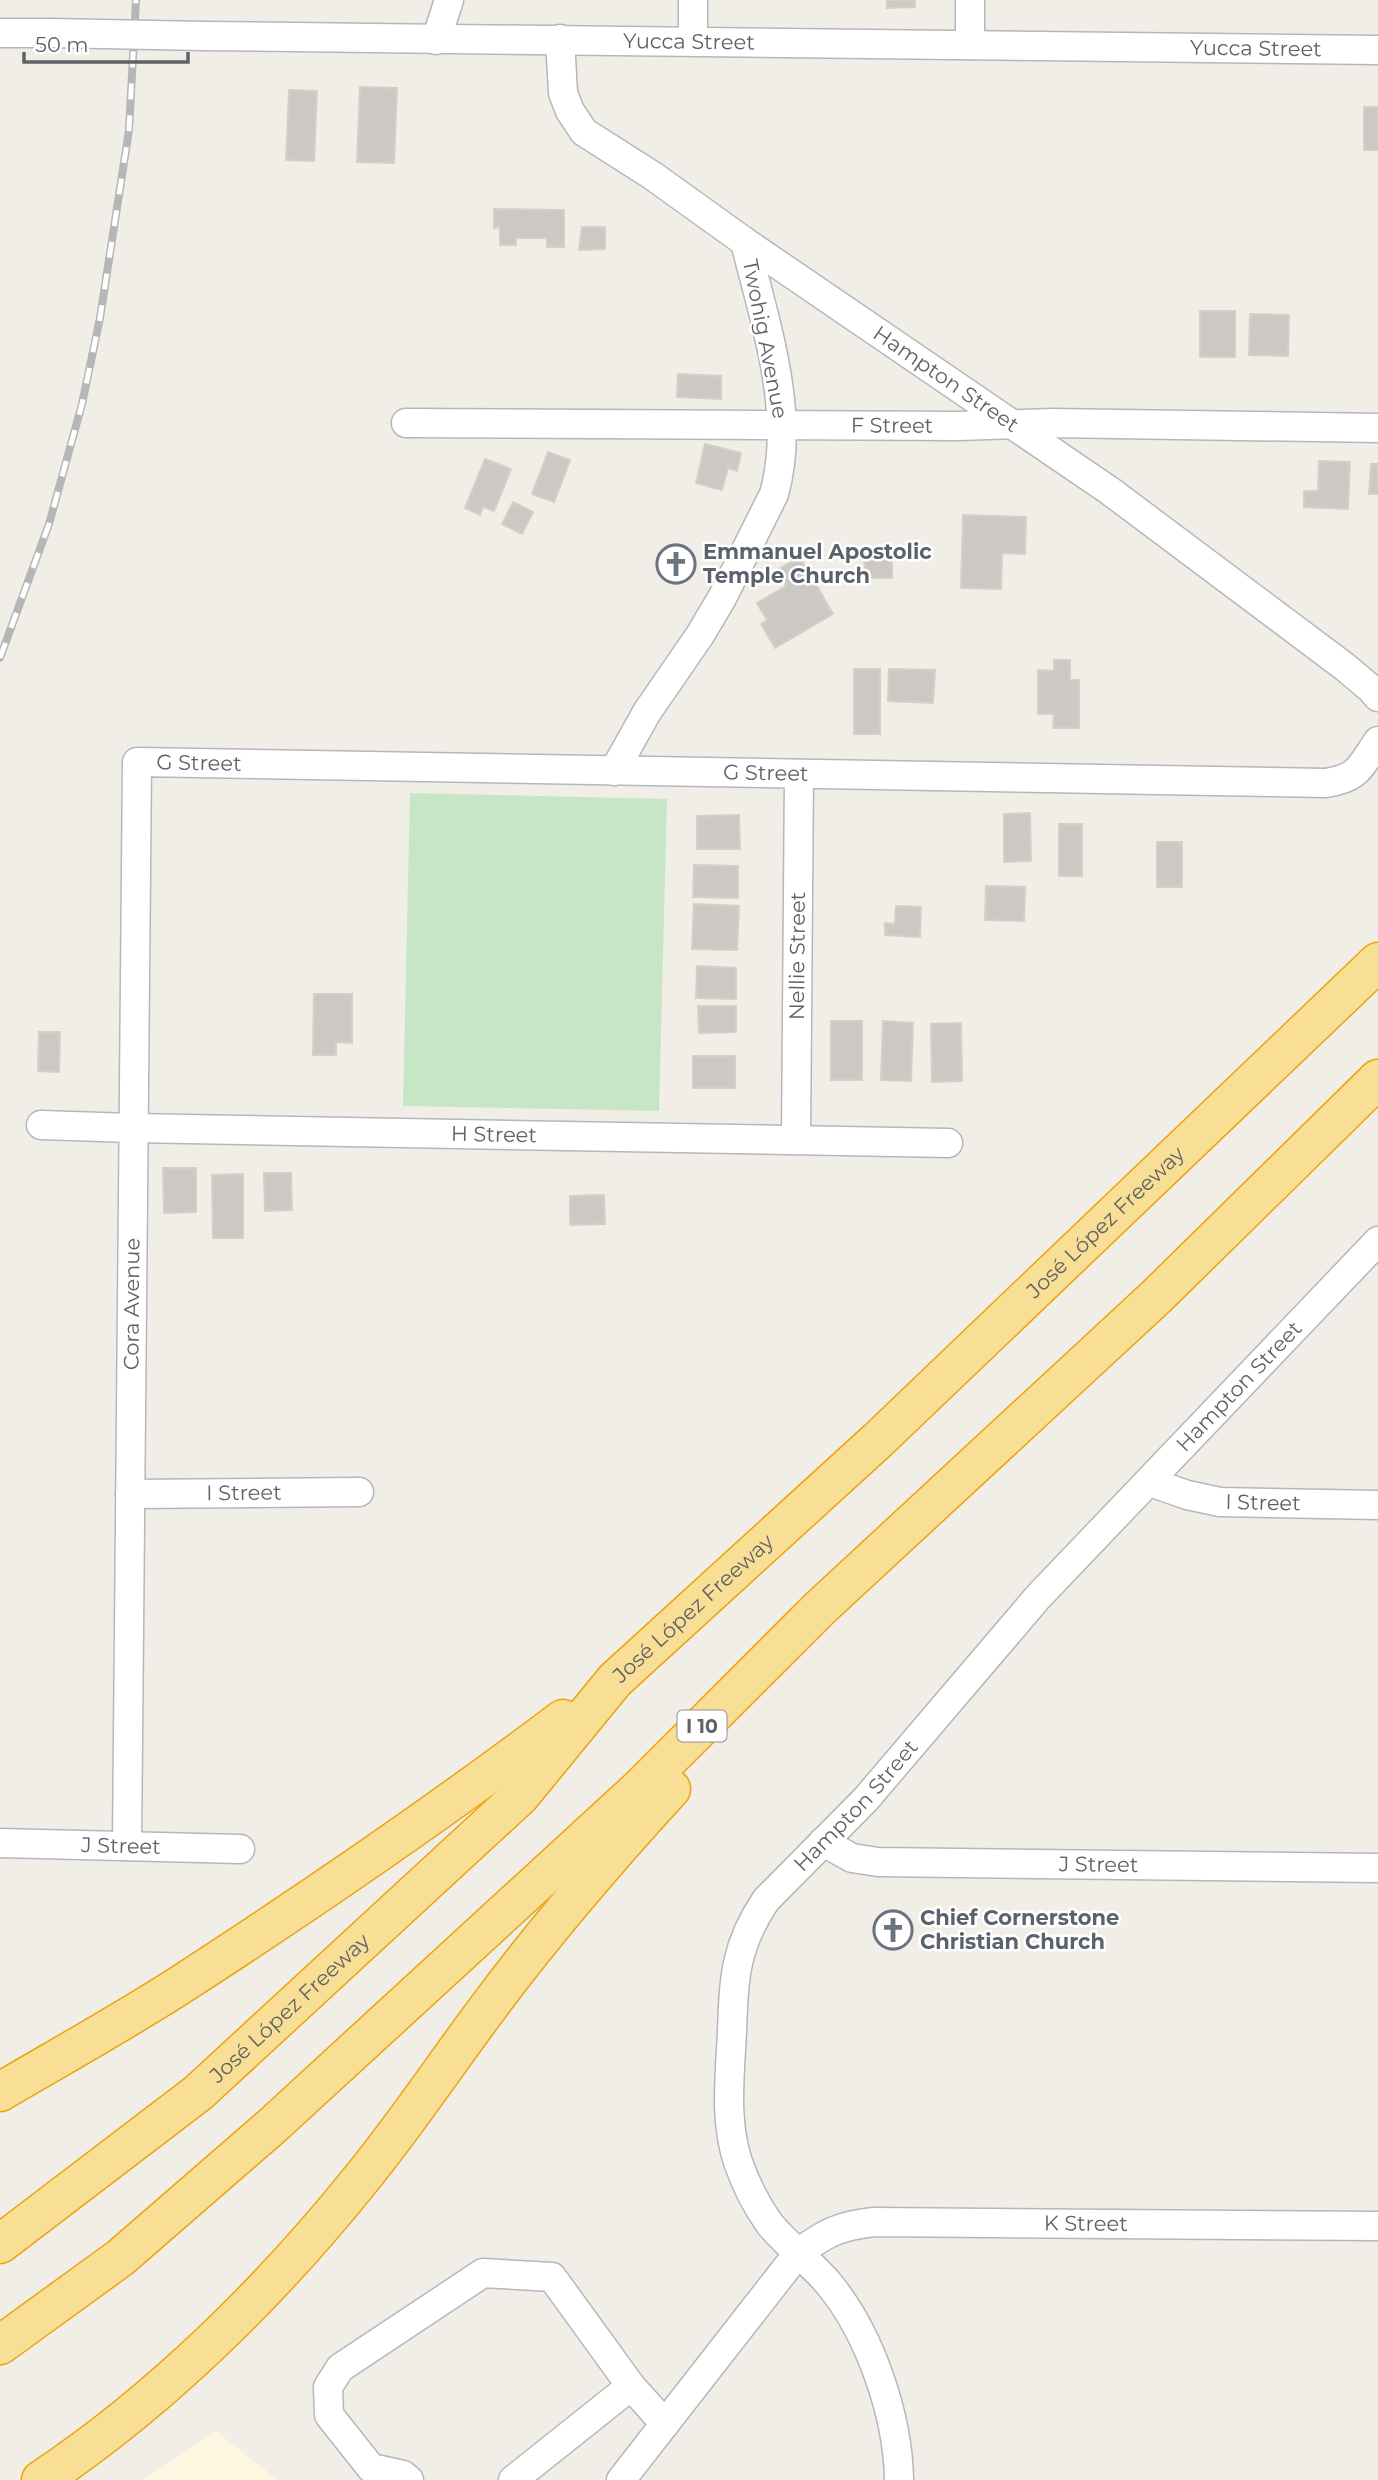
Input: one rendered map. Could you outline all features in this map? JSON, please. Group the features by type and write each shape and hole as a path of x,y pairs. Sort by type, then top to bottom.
{"highway":[{"name":"José López Freeway","path":"0,2244 198,2094 520,1796 615,1680 878,1440 1378,962"},
{"name":"I 10","path":"0,2345 120,2258 272,2126 640,1788 800,1628 1156,1297 1378,1079"},
{"path":"55,2474 179,2373 274,2278 353,2189 546,1932 713,1744 800,1628"},
{"path":"0,2092 171,1990 328,1888 458,1798 615,1680"}],"street":[{"path":"436,40 449,0"},
{"path":"692,41 693,0"},
{"path":"970,45 971,0"},
{"name":"Yucca Street","path":"0,33 1378,50"},
{"name":"Hampton Street","path":"559,39 563,93 570,111 584,132 653,176 745,242 1110,491 1335,659 1378,697"},
{"name":"Twohig Avenue","path":"614,771 647,712 722,598 768,505 778,477 783,425 768,339 745,242"},
{"name":"F Street","path":"406,423 959,426 1052,423 1378,428"},
{"name":"G Street","path":"137,762 1326,783 1346,780 1356,773 1378,741"},
{"name":"Cora Avenue","path":"127,1846 137,762"},
{"name":"Nellie Street","path":"796,1140 799,774"},
{"name":"H Street","path":"41,1125 948,1143"},
{"name":"Hampton Street","path":"899,2480 896,2434 873,2361 858,2326 830,2284 770,2224 738,2163 728,2107 735,1975 741,1947 753,1919 766,1900 866,1799 1038,1597 1378,1241"},
{"name":"I Street","path":"1150,1482 1187,1495 1220,1502 1378,1504"},
{"name":"I Street","path":"130,1494 359,1492"},
{"name":"J Street","path":"823,1842 852,1858 878,1862 1378,1868"},
{"name":"J Street","path":"0,1843 240,1849"},
{"name":"K Street","path":"621,2480 799,2252 826,2233 846,2225 874,2222 1378,2226"},
{"path":"409,2480 403,2475 371,2468 329,2415 328,2387 340,2368 483,2273 552,2277 631,2386 665,2424"},
{"path":"513,2480 631,2386"}],"shaded area":[{"path":"216,2431 278,2480 143,2480"}],"green space":[{"path":"410,793 667,799 659,1111 403,1106"}],"building":[{"path":"887,0 915,0 915,7 887,8"},
{"path":"360,87 397,88 394,163 357,162"},
{"path":"289,90 317,91 314,161 286,160"},
{"path":"1364,107 1378,107 1378,150 1364,150"},
{"path":"494,209 564,210 564,247 547,247 547,238 516,238 516,245 500,245 500,227 494,228"},
{"path":"582,227 605,227 605,249 579,250"},
{"path":"1200,311 1235,311 1235,357 1200,357"},
{"path":"1250,314 1289,315 1288,356 1249,355"},
{"path":"678,374 721,376 721,399 677,397"},
{"path":"705,444 741,453 737,471 728,468 722,490 696,483"},
{"path":"548,452 570,460 554,502 532,494"},
{"path":"485,459 511,469 494,511 483,507 480,515 465,508"},
{"path":"1319,461 1350,462 1348,509 1304,507 1304,491 1318,491"},
{"path":"1371,464 1378,464 1378,494 1369,494"},
{"path":"513,502 533,512 522,534 502,524"},
{"path":"963,515 1026,517 1025,554 1002,553 1001,589 961,588"},
{"path":"892,551 892,578 865,578 864,552"},
{"path":"800,557 833,614 775,648 761,624 767,620 757,603 786,586 777,570"},
{"path":"1054,660 1070,660 1070,680 1079,680 1079,728 1053,728 1054,714 1038,714 1038,670 1054,671"},
{"path":"854,669 880,669 880,734 854,734"},
{"path":"889,669 935,670 933,703 888,701"},
{"path":"1030,813 1031,861 1004,862 1004,814"},
{"path":"739,815 740,849 697,849 697,816"},
{"path":"1059,824 1082,824 1082,876 1059,876"},
{"path":"1157,842 1182,842 1182,887 1157,887"},
{"path":"694,865 738,866 738,898 693,897"},
{"path":"986,886 1025,887 1024,921 985,920"},
{"path":"694,904 739,906 737,950 692,949"},
{"path":"896,906 921,907 920,937 885,935 885,923 895,924"},
{"path":"697,966 736,968 736,999 696,998"},
{"path":"314,994 352,994 352,1043 336,1042 336,1055 313,1055"},
{"path":"698,1006 736,1006 736,1032 699,1033"},
{"path":"831,1021 862,1021 862,1080 831,1080"},
{"path":"883,1021 913,1023 911,1081 881,1080"},
{"path":"961,1023 962,1081 932,1082 931,1024"},
{"path":"39,1032 60,1032 59,1072 38,1071"},
{"path":"693,1056 735,1056 735,1088 693,1088"},
{"path":"163,1168 196,1168 196,1212 164,1213"},
{"path":"264,1173 291,1173 292,1210 265,1211"},
{"path":"243,1174 243,1238 213,1238 212,1175"},
{"path":"604,1195 605,1224 570,1225 570,1196"}],"railway":[{"path":"0,658 49,524 82,404 100,318 129,130 136,0"}],"place":[{"name":"Emmanuel Apostolic Temple Church","path":"676,564"},
{"name":"Chief Cornerstone Christian Church","path":"893,1930"}]}
